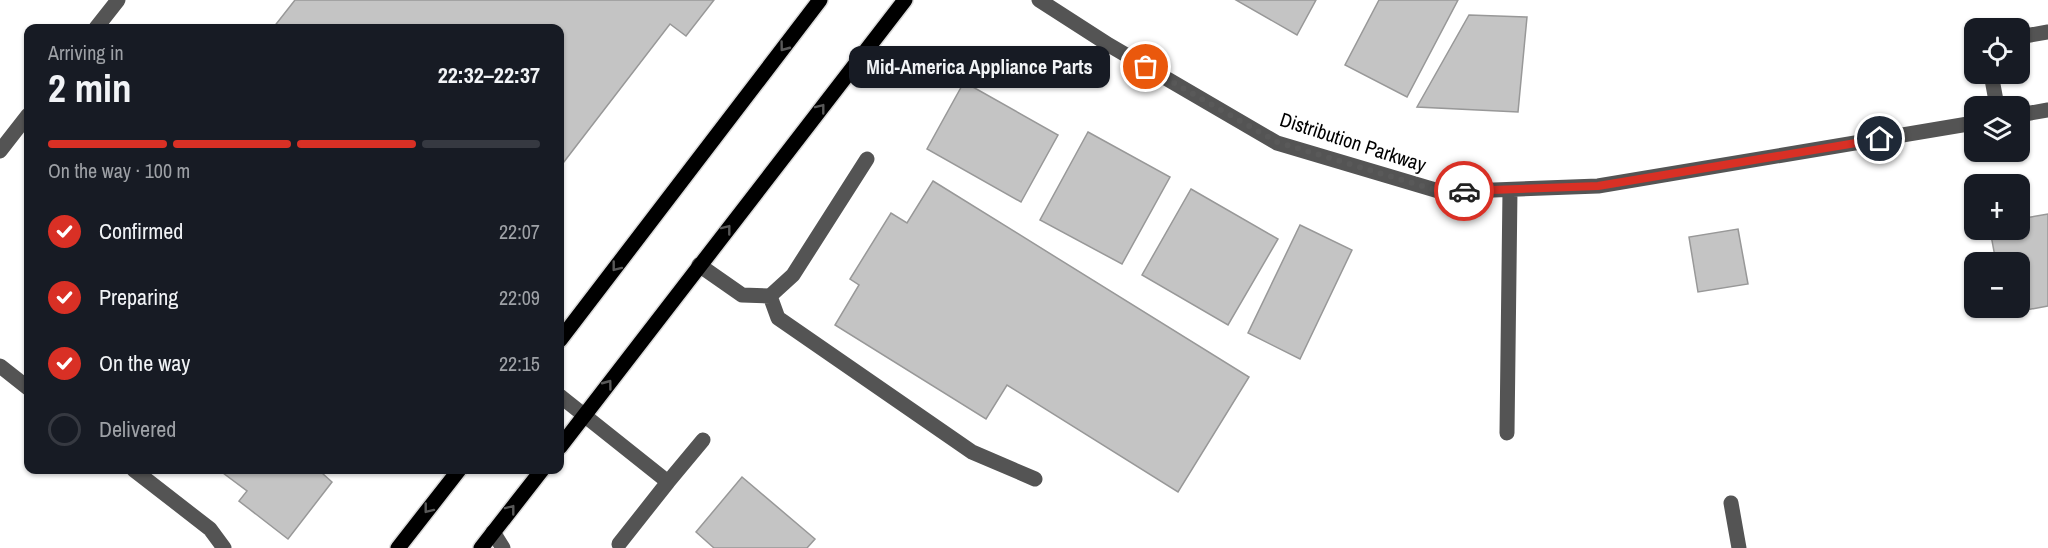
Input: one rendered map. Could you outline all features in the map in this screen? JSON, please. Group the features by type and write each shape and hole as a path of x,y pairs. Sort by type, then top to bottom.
{"main road":[{"path":"564,335 819,0"},
{"path":"564,442 905,0"},
{"path":"398,548 456,474"},
{"path":"481,548 539,474"}],"street":[{"path":"99,24 118,0"},
{"name":"Distribution Parkway","path":"1039,0 1109,45 1277,142 1442,192 1598,186 1964,125"},
{"path":"2030,35 2048,32"},
{"path":"2030,113 2048,110"},
{"path":"0,151 24,120"},
{"path":"699,264 742,295 770,296 793,275 867,159"},
{"path":"1507,433 1510,190"},
{"path":"770,296 778,318 972,452 1035,479"},
{"path":"0,366 24,385"},
{"path":"564,399 668,482"},
{"path":"619,544 703,440"},
{"path":"139,474 210,529 224,548"},
{"path":"1731,503 1739,548"},
{"path":"493,532 503,548"}],"building":[{"path":"295,0 714,0 686,36 670,24 564,162 564,24 276,24"},
{"path":"1236,0 1316,0 1297,35"},
{"path":"1379,0 1458,0 1407,97 1345,65"},
{"path":"1469,15 1527,17 1518,112 1417,107"},
{"path":"964,82 1058,135 1021,202 927,149"},
{"path":"1088,132 1170,177 1122,264 1040,220"},
{"path":"933,181 1249,377 1178,492 1007,385 986,419 835,325 859,285 850,279 891,213 907,223"},
{"path":"1191,189 1278,239 1228,325 1142,275"},
{"path":"2048,214 2048,306 2030,309 2030,252 1994,252 1992,240 2030,240 2030,217"},
{"path":"1300,225 1352,250 1300,359 1248,333"},
{"path":"1738,229 1748,284 1698,292 1689,237"},
{"path":"224,474 323,474 332,482 288,539 239,501 247,491"},
{"path":"742,477 815,539 807,548 714,548 696,532"}],"way so far":[{"path":"1146,67 1277,142 1442,192 1464,191"}],"place":[{"name":"Mid-America Appliance Parts","path":"1146,67"}],"route":[{"path":"1464,191 1598,186 1880,139"}]}
